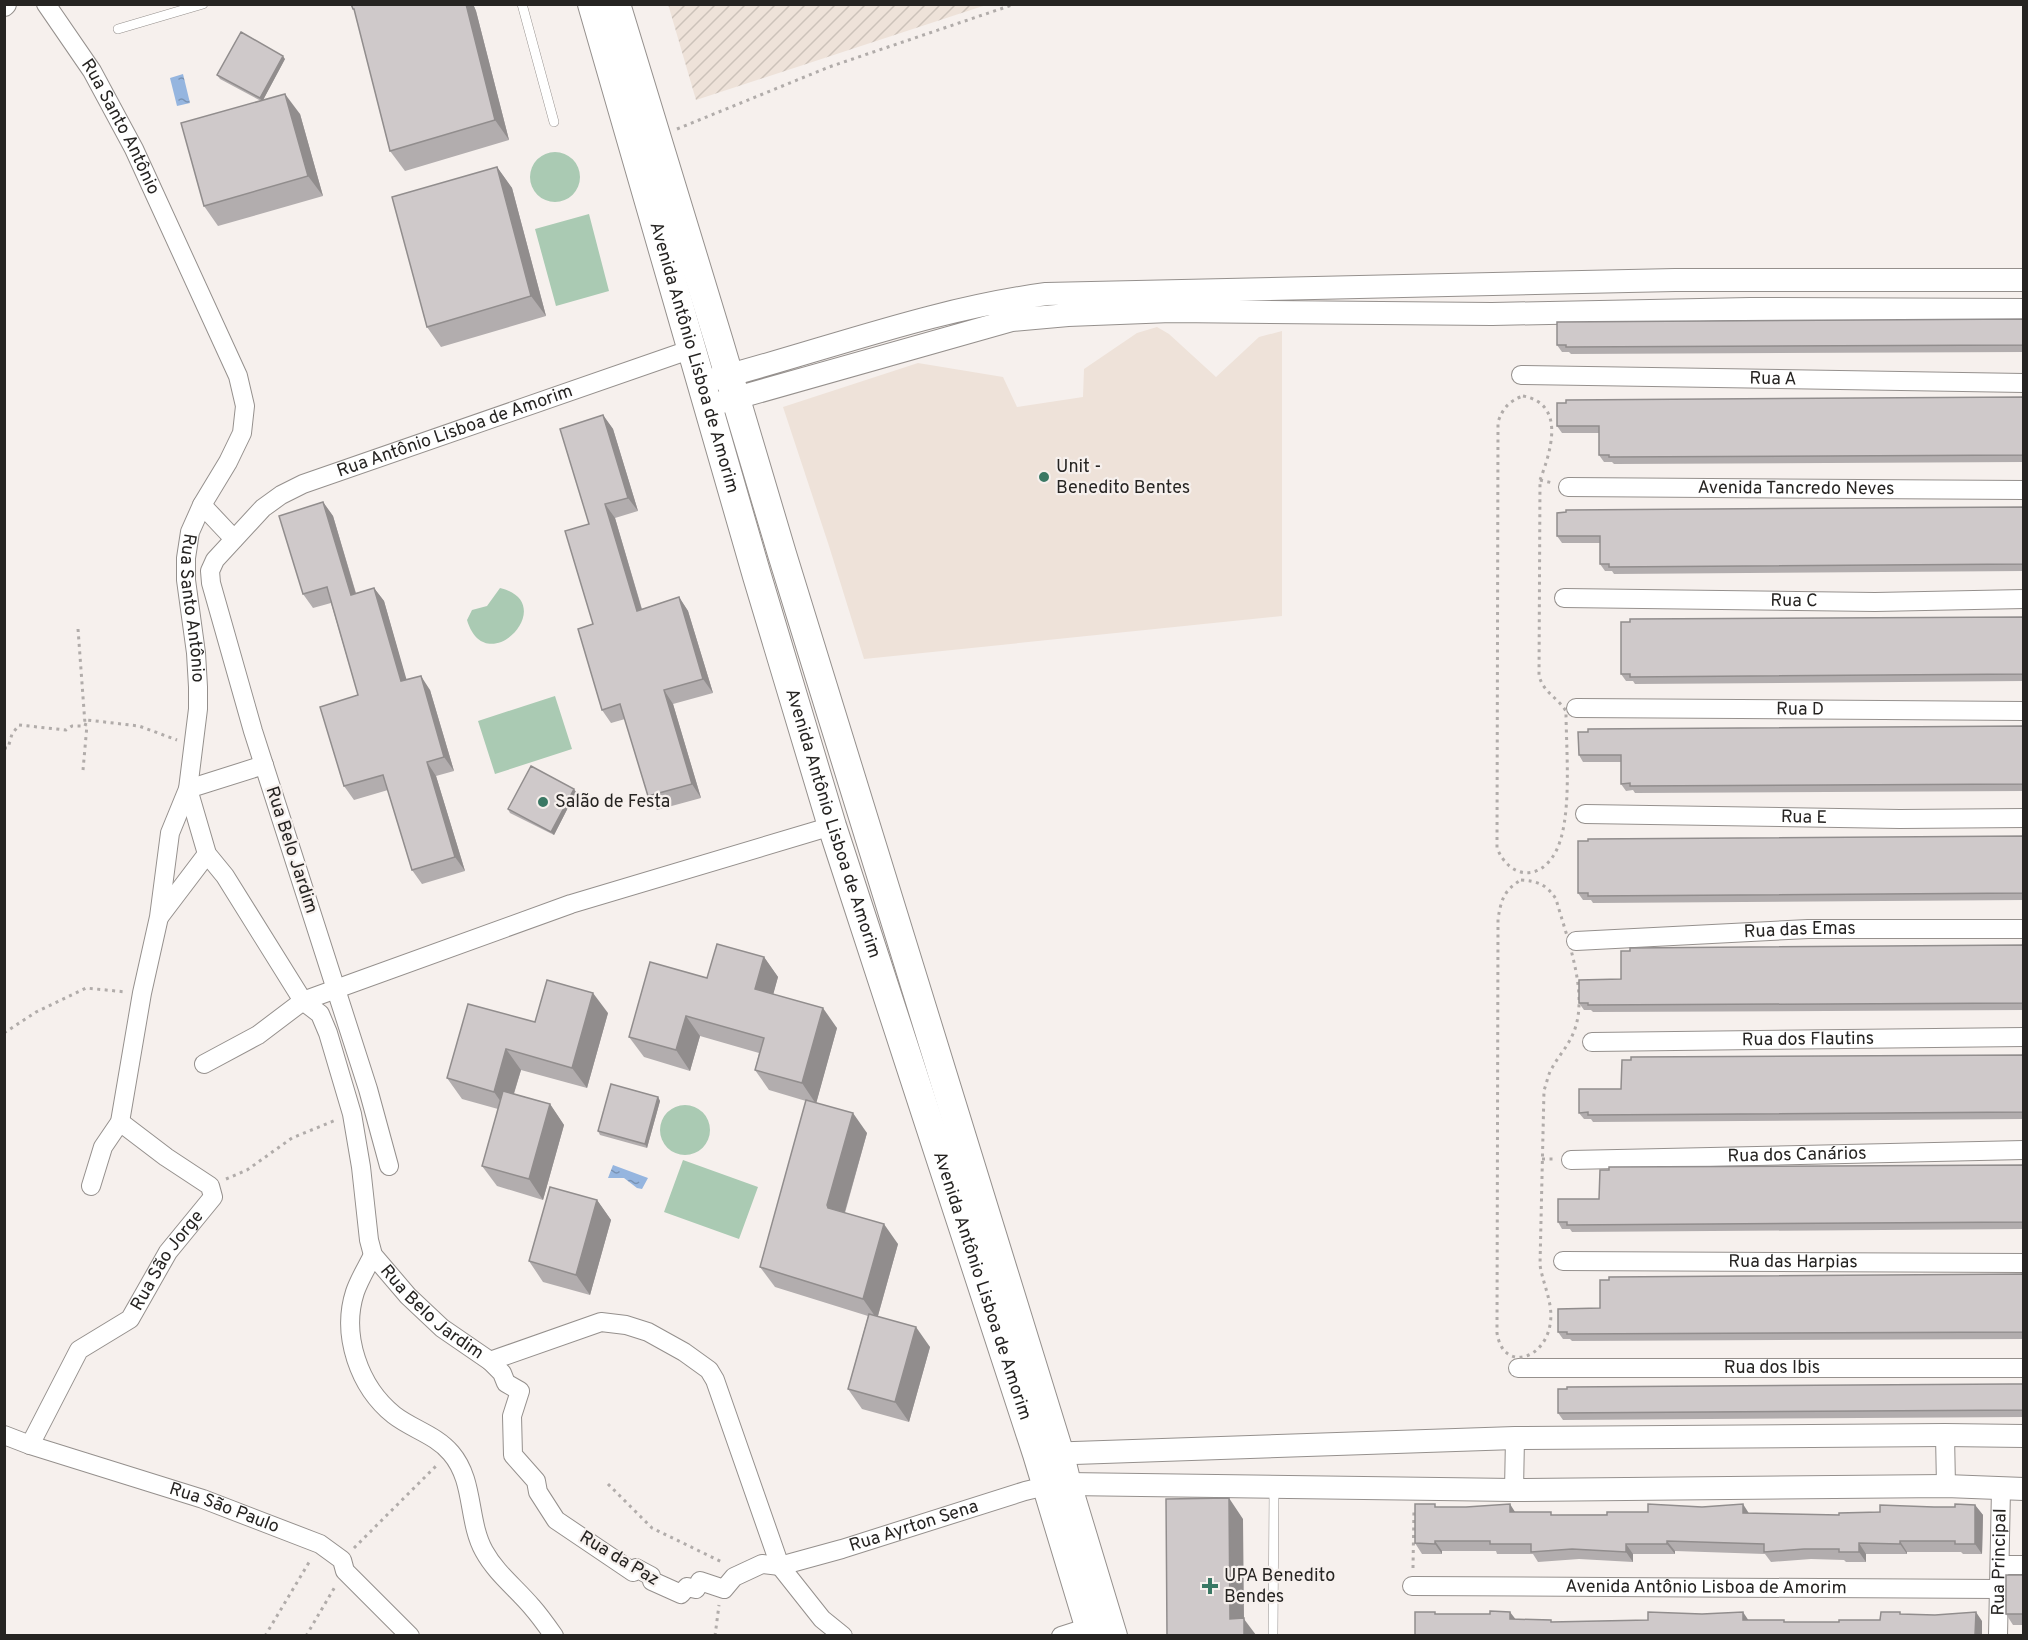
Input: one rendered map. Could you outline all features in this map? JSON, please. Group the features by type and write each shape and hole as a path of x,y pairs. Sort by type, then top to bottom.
{"main road":[{"name":"Avenida Antônio Lisboa de Amorim","path":"592,4 692,349 718,391 1048,1454 1098,1633"},
{"name":"Avenida Antônio Lisboa de Amorim","path":"616,4 656,138 718,391 757,576 832,826 1048,1454"}],"street":[{"name":"Rua Santo Antônio","path":"46,4 92,71 134,149 238,376 245,406 242,433 228,462 202,505 190,532 186,558 186,580 196,653 198,709 188,789 170,833 159,917 142,993 120,1122 103,1147 91,1186"},
{"path":"1171,301 1675,280 2024,280"},
{"path":"718,391 924,318 1020,297 1046,294 1492,314 1750,309 2024,310"},
{"name":"Rua Antônio Lisboa de Amorim","path":"234,539 263,508 281,495 303,484 692,349"},
{"name":"Rua A","path":"1521,375 2024,383"},
{"name":"Avenida Tancredo Neves","path":"1568,487 2024,490"},
{"path":"202,505 234,539"},
{"name":"Rua Belo Jardim","path":"234,539 214,560 210,571 211,583 264,765 368,1089 389,1166"},
{"name":"Rua C","path":"1564,598 1875,602 2024,599"},
{"name":"Rua D","path":"1576,708 2024,711"},
{"path":"188,789 264,765"},
{"name":"Rua Belo Jardim","path":"188,789 207,854 225,876 303,1001 320,1014 328,1033 351,1114 361,1167 369,1240 374,1255 408,1296 442,1328 490,1361 601,1322 626,1325 648,1332 684,1352 709,1371 715,1380 780,1566 822,1619 843,1635"},
{"name":"Rua E","path":"1585,814 1900,819 2024,818"},
{"path":"204,1064 258,1035 303,1001 571,904 832,826"},
{"path":"159,917 207,854"},
{"name":"Rua das Emas","path":"1572,941 1808,929 2024,929"},
{"name":"Rua dos Flautins","path":"1592,1042 2024,1037"},
{"path":"120,1122 166,1157 210,1186"},
{"name":"Rua dos Canários","path":"1571,1160 2024,1150"},
{"name":"Rua São Jorge","path":"30,1446 79,1350 130,1319 168,1252 213,1197 210,1186"},
{"path":"374,1255 355,1292 349,1320 352,1344 359,1369 375,1397 395,1416 426,1433 451,1452 462,1471 471,1497 474,1526 484,1551 498,1571 532,1607 554,1635"},
{"name":"Rua das Harpias","path":"1563,1261 2024,1263"},
{"name":"Rua da Paz","path":"490,1361 504,1377 506,1383 520,1391 512,1416 513,1455 536,1481 538,1492 556,1520 633,1572 636,1568 651,1576 652,1581 681,1594 687,1587 696,1590 700,1581 721,1589"},
{"name":"Rua dos Ibis","path":"1518,1368 2024,1368"},
{"name":"Rua São Paulo","path":"4,1435 30,1446 203,1499 320,1544 344,1565 410,1635"},
{"path":"1945,1435 1946,1486"},
{"path":"1048,1454 1515,1438 2024,1436"},
{"path":"1514,1490 1515,1438"},
{"path":"1057,1485 1514,1490 1946,1486 2012,1489"},
{"name":"Rua Ayrton Sena","path":"780,1566 842,1549 1025,1491 1057,1485"},
{"name":"Rua Principal","path":"1998,1635 2000,1565 2012,1489"},
{"path":"721,1589 724,1589 734,1577 762,1564 780,1566"},
{"path":"2000,1565 2024,1565"},
{"name":"Avenida Antônio Lisboa de Amorim","path":"1412,1586 2000,1589"},
{"path":"1061,1635 1098,1633"}],"lane":[{"path":"118,29 202,4"},
{"path":"522,4 554,122"},
{"path":"1273,1635 1274,1486"}],"path":[{"path":"656,138 829,67 1015,4"},
{"path":"1523,396 1535,398 1543,404 1549,415 1550,453 1540,480 1539,676 1542,687 1560,702 1566,711 1566,815 1565,827 1556,852 1549,863 1540,870 1530,873 1510,868 1502,860 1497,848 1498,422 1502,411 1511,400 1523,396"},
{"path":"78,629 85,726"},
{"path":"87,720 139,726 193,746"},
{"path":"85,726 87,720"},
{"path":"83,770 87,720"},
{"path":"4,748 8,748 12,734 19,725 66,730 72,726 85,726"},
{"path":"1521,880 1535,881 1549,888 1556,899 1572,941 1578,985 1578,1019 1572,1037 1551,1069 1544,1090 1540,1264 1542,1280 1551,1309 1550,1324 1547,1338 1539,1350 1528,1357 1516,1357 1505,1351 1498,1343 1497,1333 1498,919 1500,902 1509,887 1521,880"},
{"path":"4,1033 36,1012 86,988 142,993"},
{"path":"210,1186 247,1170 292,1138 351,1114"},
{"path":"306,1635 344,1565 451,1452"},
{"path":"608,1484 652,1528 744,1572"},
{"path":"1412,1586 1414,1488"},
{"path":"265,1635 320,1544"},
{"path":"715,1635 721,1589"}],"shaded area":[{"path":"668,4 986,4 986,5 696,100"},
{"name":"Unit - Benedito Bentes","path":"1157,327 1169,334 1216,377 1259,337 1282,331 1282,616 864,659 783,407 918,363 1003,377 1017,407 1083,397 1084,369 1137,333"}],"green space":[{"path":"550,152 560,152 573,159 580,172 580,182 573,195 560,202 550,202 541,198 534,191 530,182 530,172 534,163 541,156"},
{"path":"589,214 609,291 556,306 535,229"},
{"path":"500,588 517,596 524,608 522,621 514,633 502,642 489,644 476,637 467,620 472,610 487,606"},
{"path":"555,696 572,749 495,774 478,721"},
{"path":"680,1105 690,1105 703,1112 710,1125 710,1135 703,1148 690,1155 680,1155 671,1151 664,1144 660,1135 660,1125 664,1116 671,1109"},
{"path":"683,1160 758,1187 739,1239 664,1212"}],"water":[{"path":"183,74 190,103 177,106 170,78"},
{"path":"613,1165 648,1178 642,1189 624,1178 608,1178"}],"building":[{"path":"351,4 466,4 495,120 390,151"},
{"path":"241,32 283,56 260,98 217,75"},
{"path":"285,94 308,176 204,206 181,123"},
{"path":"497,167 531,296 427,327 392,197"},
{"path":"2024,319 2024,345 1566,347 1566,345 1557,345 1557,322"},
{"path":"2024,397 2024,455 1609,457 1609,455 1599,455 1599,426 1557,426 1557,403 1566,403 1566,400"},
{"path":"603,415 628,498 605,504 637,611 679,597 703,679 664,690 692,784 648,796 620,704 602,710 578,629 593,624 565,531 589,524 560,429"},
{"path":"323,502 351,595 374,588 401,681 421,676 444,757 427,762 455,857 412,870 383,775 344,786 320,707 358,695 327,587 303,594 279,516"},
{"path":"2024,507 2024,564 1609,567 1609,564 1600,564 1600,536 1557,536 1557,513 1566,512 1566,510"},
{"path":"2024,617 2024,674 1630,677 1630,674 1621,674 1621,622 1630,622 1630,619"},
{"path":"2024,726 2024,784 1630,786 1630,783 1621,784 1621,755 1579,755 1578,732 1588,732 1588,729"},
{"name":"Salão de Festa","path":"531,766 574,789 551,832 508,809"},
{"path":"2024,836 2024,893 1588,896 1588,893 1578,893 1578,841 1588,841 1588,839"},
{"path":"717,944 764,957 755,989 823,1008 802,1083 755,1070 764,1038 686,1016 676,1050 629,1037 650,962 707,978"},
{"path":"2024,945 2024,1003 1588,1005 1588,1003 1579,1003 1579,980 1621,979 1621,951 1630,951 1630,948"},
{"path":"547,980 593,993 572,1068 506,1049 494,1092 447,1078 468,1004 535,1022"},
{"path":"2024,1055 2024,1112 1588,1115 1588,1112 1579,1113 1579,1089 1621,1089 1622,1060 1631,1060 1631,1057"},
{"path":"611,1084 658,1097 645,1144 598,1131"},
{"path":"503,1091 550,1104 529,1179 482,1166"},
{"path":"806,1100 853,1113 827,1205 828,1208 884,1224 863,1299 760,1267"},
{"path":"2024,1165 2024,1222 1567,1225 1567,1222 1558,1222 1558,1199 1599,1199 1600,1170 1609,1170 1609,1167"},
{"path":"550,1187 597,1200 576,1275 529,1261"},
{"path":"2024,1274 2024,1332 1567,1334 1567,1332 1558,1332 1558,1309 1600,1308 1600,1280 1609,1280 1609,1277"},
{"path":"869,1314 916,1327 895,1402 848,1389"},
{"path":"2024,1384 2024,1410 1558,1413 1558,1389 1567,1389 1567,1387"},
{"path":"1229,1498 1230,1619 1244,1618 1244,1635 1167,1635 1166,1499"},
{"path":"1415,1504 1435,1504 1435,1507 1466,1507 1510,1504 1510,1512 1551,1512 1551,1515 1648,1512 1648,1504 1702,1507 1743,1504 1743,1513 1839,1515 1839,1513 1880,1512 1880,1505 1955,1507 1955,1504 1975,1505 1975,1544 1955,1544 1955,1541 1900,1541 1900,1544 1859,1543 1859,1552 1839,1552 1839,1549 1804,1549 1764,1552 1764,1544 1667,1541 1667,1544 1626,1544 1626,1552 1572,1549 1531,1552 1531,1544 1490,1544 1490,1541 1415,1543"},
{"path":"2006,1575 2024,1575 2024,1614 2006,1614"},
{"path":"1490,1611 1510,1612 1510,1619 1551,1620 1551,1622 1648,1620 1648,1612 1702,1614 1743,1612 1743,1620 1839,1622 1839,1620 1880,1620 1881,1612 1935,1615 1976,1612 1975,1635 1415,1635 1415,1612 1490,1614"}],"place":[{"name":"Unit - Benedito Bentes","path":"1044,477"},
{"name":"Salão de Festa","path":"543,802"},
{"name":"UPA Benedito Bendes","path":"1210,1586"}]}
